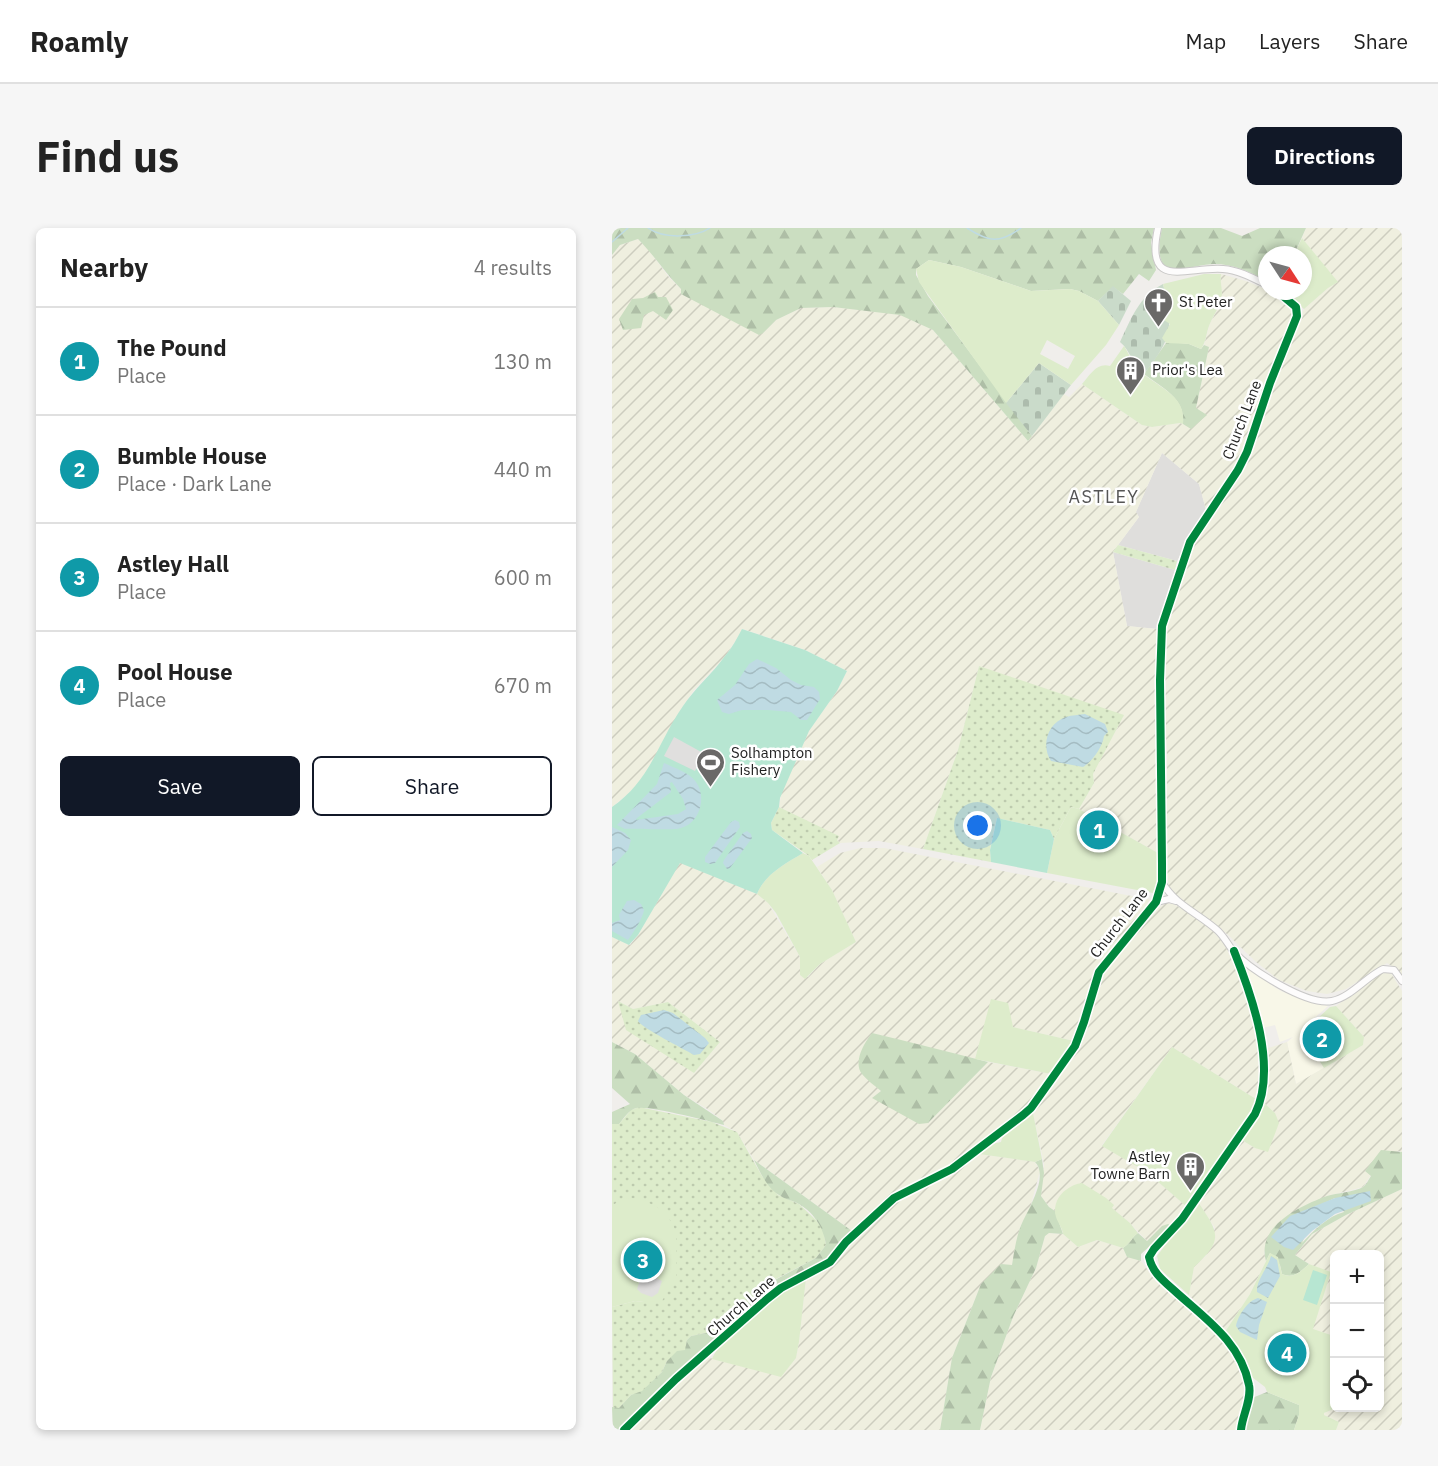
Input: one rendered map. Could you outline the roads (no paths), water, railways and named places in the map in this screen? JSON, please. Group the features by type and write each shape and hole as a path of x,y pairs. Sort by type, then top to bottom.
{"street":[{"path":"1158,228 1156,250 1160,267 1164,270 1178,273 1223,269 1258,281"},
{"name":"Church Lane","path":"624,1430 676,1379 767,1299 788,1284 830,1262 846,1242 894,1198 952,1169 1030,1109 1075,1046 1099,972 1156,902 1162,882 1160,680 1162,626 1190,542 1238,470 1247,452 1269,383 1297,316 1296,307 1288,300"},
{"path":"1162,882 1177,902"},
{"path":"1156,902 1169,899 1177,902 1220,932 1234,951 1269,979 1287,989 1318,999 1332,1001 1383,969 1394,970 1402,981"},
{"path":"1234,951 1257,1019 1263,1069 1260,1099 1255,1114 1182,1219 1154,1248 1149,1257 1160,1277 1224,1335 1234,1348 1250,1387 1241,1430"}],"water":[{"path":"757,659 776,668 791,680 801,685 814,687 819,692 820,699 807,720 801,720 791,712 742,710 729,714 722,712 717,700 735,685 749,664"},
{"path":"1085,714 1105,724 1108,732 1096,753 1083,767 1051,761 1046,742 1054,724 1066,717"},
{"path":"664,763 685,773 696,782 701,802 693,821 681,828 670,829 625,829 617,825 657,784","holes":["672,782 683,799 686,809 678,814 636,820 671,792 670,783"]},
{"path":"735,820 739,822 740,827 715,863 705,862 705,857 731,822"},
{"path":"612,827 625,833 631,840 628,850 612,867"},
{"path":"747,831 752,838 727,869 723,863 724,860 743,833"},
{"path":"634,900 641,904 644,910 628,940 612,931 612,923 620,920 619,915 627,901"},
{"path":"664,1010 673,1013 705,1038 709,1043 700,1054 694,1055 638,1021 641,1015"},
{"path":"1370,1191 1371,1201 1335,1214 1312,1231 1293,1250 1284,1247 1271,1237 1290,1216 1335,1198"},
{"path":"1271,1256 1277,1260 1280,1276 1268,1298 1257,1292 1257,1288"},
{"path":"1258,1298 1267,1302 1259,1325 1257,1340 1240,1332 1236,1326 1244,1309"}],"waterway":[{"path":"612,242 628,228"},
{"path":"648,228 654,232 679,236 696,234 710,228"},
{"path":"967,228 994,239 1006,237 1021,228"}],"place":[{"name":"St Peter","path":"1158,328"},
{"name":"Prior's Lea","path":"1131,396"},
{"name":"Solhampton Fishery","path":"710,788"},
{"name":"The Pound","path":"1099,830"},
{"name":"Bumble House","path":"1322,1039"},
{"name":"Astley Towne Barn","path":"1191,1192"},
{"name":"Astley Hall","path":"643,1260"},
{"name":"Pool House","path":"1287,1353"}],"district":[{"name":"ASTLEY","path":"1104,497"}]}
